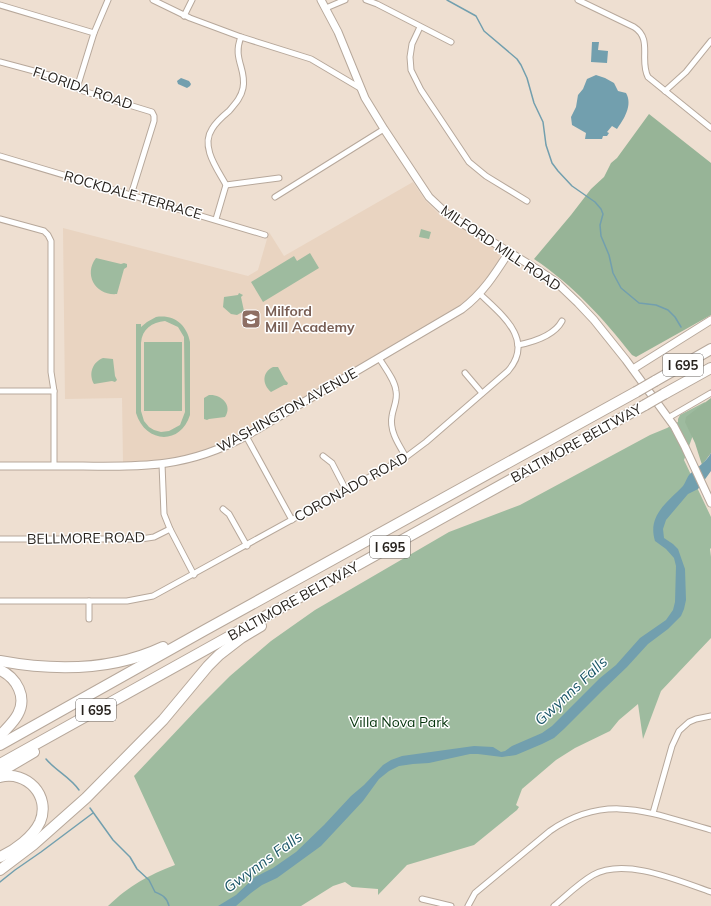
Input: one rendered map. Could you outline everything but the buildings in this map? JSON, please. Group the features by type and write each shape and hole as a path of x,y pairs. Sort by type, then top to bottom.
{"highway":[{"name":"BALTIMORE BELTWAY","path":"0,745 711,349"},
{"name":"BALTIMORE BELTWAY","path":"0,764 711,368"},
{"path":"0,870 56,825 106,777 163,720 219,654 241,638 382,551"},
{"path":"0,661 62,668 100,666 142,656 178,639 205,630"},
{"path":"0,670 16,682 20,691 21,701 20,711 15,720 0,736"},
{"path":"0,772 40,748 58,731"},
{"path":"0,777 20,777 29,782 37,791 43,806 39,823 33,833 0,857"}],"main road":[{"name":"MILFORD MILL ROAD","path":"322,0 338,32 367,102 421,185 438,207 548,277 564,289 607,335 668,418 681,439 711,503"},
{"name":"WASHINGTON AVENUE","path":"0,466 131,466 162,464 186,460 209,453 233,443 462,309 480,294 509,252"},
{"path":"633,369 711,320"}],"street":[{"path":"77,88 94,33 108,0"},
{"path":"153,0 184,16 311,60 360,88"},
{"path":"184,16 192,0"},
{"path":"326,8 345,0"},
{"path":"366,0 377,4 451,42"},
{"path":"578,0 640,31 644,42 647,75 711,128"},
{"path":"0,5 94,33"},
{"path":"420,27 412,44 410,57 411,70 421,90 469,162 486,176 527,201"},
{"path":"216,219 226,185 209,154 208,140 211,130 235,104 241,95 244,80 237,54 238,43 241,37"},
{"path":"665,91 686,72 711,41"},
{"name":"FLORIDA ROAD","path":"0,62 63,80 77,88 150,111 153,114 154,121 131,195"},
{"path":"275,197 384,129"},
{"name":"ROCKDALE TERRACE","path":"0,156 216,219 265,235"},
{"path":"226,185 280,178"},
{"path":"0,219 44,232 50,238 51,372 54,391 54,466"},
{"path":"480,294 510,323 515,333 518,345 542,338 554,330 562,321"},
{"name":"CORONADO ROAD","path":"0,601 131,600 160,594 406,457 426,442 512,367 516,357 518,345"},
{"path":"380,358 393,381 396,390 396,399 391,420 392,430 406,457"},
{"path":"465,373 482,393"},
{"path":"0,391 54,391"},
{"path":"668,418 711,393"},
{"path":"246,436 292,520"},
{"path":"323,456 332,463 346,490"},
{"path":"162,464 164,514 170,529 194,574"},
{"path":"223,509 229,514 247,546"},
{"name":"BELLMORE ROAD","path":"0,539 140,539 154,537 170,529"},
{"path":"89,601 89,619"},
{"path":"653,813 672,746 679,731 689,722 711,716"},
{"path":"468,906 475,893 550,831 573,818 598,810 613,808 637,809 711,830"},
{"path":"554,906 592,875 609,869 632,870 661,876 711,892"},
{"path":"422,899 451,906"}],"shaded area":[{"name":"Milford Mill Academy","path":"413,182 425,200 443,218 476,236 497,250 500,254 499,260 486,280 477,291 459,306 244,433 220,445 185,456 163,461 123,463 122,398 65,399 63,228 248,276 258,270 269,232 284,256"}],"green space":[{"path":"649,114 711,163 711,315 636,357 632,355 610,328 575,291 534,259 591,189 604,177 611,163 617,158"},
{"path":"421,229 431,232 429,239 419,237"},
{"path":"310,253 319,268 263,302 251,282 294,256 297,261"},
{"path":"96,258 127,264 127,267 124,269 117,294 103,292 94,283 91,277 91,271 92,265"},
{"path":"239,293 243,295 241,297 244,311 237,315 231,314 223,307 224,297 238,295"},
{"path":"156,317 168,317 174,319 186,330 190,342 190,415 185,425 179,432 171,436 163,437 154,435 140,423 136,413 136,324 141,324 141,327","holes":["165,321 178,327 184,337 185,412 180,425 169,431 161,432 149,427 144,421 141,411 141,343 143,334 148,327 156,323"]},
{"path":"144,342 182,342 182,411 144,411"},
{"path":"103,358 113,359 115,376 117,380 115,382 112,381 94,384 91,376 92,368 99,360"},
{"path":"278,367 288,383 287,385 284,385 271,392 266,385 264,378 269,369"},
{"path":"209,395 218,396 227,405 228,408 225,417 207,420 204,419 204,398"},
{"path":"711,398 711,453 702,465 695,443 685,422 686,417"},
{"name":"Villa Nova Park","path":"705,402 684,460 711,517 711,638 661,691 643,739 638,704 619,720 610,731 575,748 556,760 522,789 516,805 519,807 517,810 474,845 407,865 378,895 378,889 352,887 345,882 333,886 301,906 108,906 124,892 139,882 175,865 134,776 230,676 271,641 315,610 449,532 520,505 650,435 678,422 680,415"}],"water":[{"path":"592,42 599,42 598,50 608,51 607,63 591,62"},
{"path":"596,75 614,83 618,91 626,93 629,102 627,112 617,129 612,126 607,132 609,133 607,136 603,136 602,139 585,139 586,133 572,125 571,117 576,107 578,95 583,89 587,79"},
{"path":"181,78 189,81 191,84 190,86 187,88 178,84 177,81"},
{"name":"Gwynns Falls","path":"711,453 711,471 698,489 688,494 666,520 663,529 664,538 678,549 685,569 686,600 681,616 668,629 648,644 627,667 564,729 554,738 516,755 502,757 470,754 429,763 399,766 389,771 379,779 363,801 321,846 277,878 262,885 236,906 218,906 236,895 255,877 273,868 296,852 383,765 391,760 402,756 474,746 493,747 501,752 542,733 552,726 600,678 616,665 640,638 666,620 673,610 675,602 676,566 674,558 666,549 655,541 653,532 654,524 656,516 660,510 683,486 690,474 705,461"}],"waterway":[{"path":"447,0 476,16 484,31 517,59 521,65 527,78 534,103 543,122 546,145 552,163 572,186 595,202 601,209 603,214 600,225 601,236 609,255 613,273 621,288 639,303 656,305 668,310 675,317 681,327"},
{"path":"46,759 79,790"},
{"path":"90,808 113,840 130,857 137,869 149,880 155,892 166,898 169,906"},
{"path":"0,882 93,813"}],"place":[{"name":"Milford Mill Academy","path":"251,319"}]}
